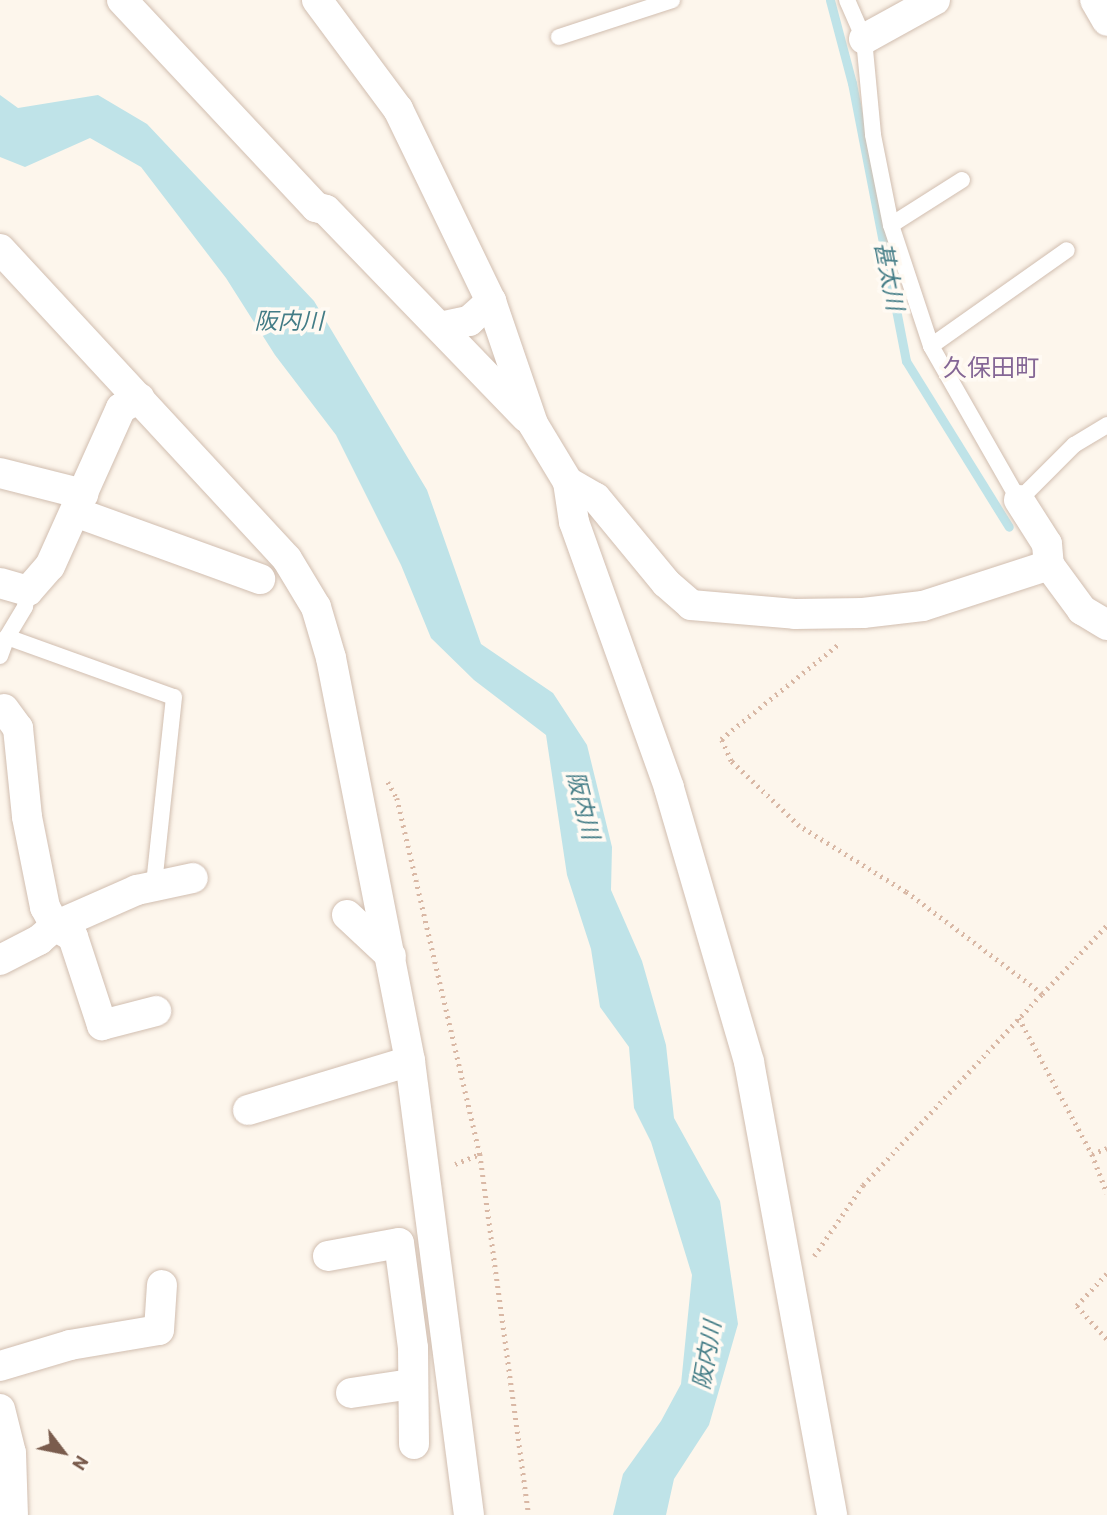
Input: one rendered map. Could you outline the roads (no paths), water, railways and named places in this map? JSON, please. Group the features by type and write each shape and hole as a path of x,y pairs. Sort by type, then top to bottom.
{"street":[{"path":"122,0 316,207 326,210 533,425 568,482 574,522 669,788 749,1062 832,1515"},
{"path":"317,0 398,110 491,301 533,425"},
{"path":"864,39 935,0"},
{"path":"1095,0 1107,21"},
{"path":"0,249 287,559 316,607 331,658 410,1061 431,1200 444,1347 469,1515"},
{"path":"440,327 469,321 491,301"},
{"path":"0,583 28,591 50,566 121,408 139,398"},
{"path":"0,473 260,579"},
{"path":"568,482 596,498 666,583 691,605 795,614 863,613 923,606 1048,565"},
{"path":"1019,500 1047,544 1048,565 1083,610 1107,625"},
{"path":"2,699 18,729 29,830 45,907 55,926 73,937 102,1025 156,1012"},
{"path":"0,960 39,940 55,926 154,885 193,878"},
{"path":"346,915 391,956"},
{"path":"248,1110 410,1061"},
{"path":"328,1256 399,1243 414,1348 414,1444"},
{"path":"0,1366 70,1345 159,1330 162,1284"},
{"path":"414,1348 444,1347"},
{"path":"351,1394 412,1384"},
{"path":"0,1409 11,1453 13,1515"}],"lane":[{"path":"559,37 672,0"},
{"path":"847,0 864,39 873,135 891,225 932,346 1019,500 1074,445 1107,425"},
{"path":"891,225 962,180"},
{"path":"932,346 1067,250"},
{"path":"0,656 25,607 28,591"},
{"path":"8,637 174,697 154,885"}],"water":[{"name":"阪内川","path":"0,95 18,108 98,95 147,124 314,301 427,490 481,644 553,693 587,745 612,847 611,890 642,961 666,1045 674,1118 720,1201 738,1324 709,1425 674,1479 666,1515 613,1515 623,1474 661,1421 681,1384 692,1275 651,1142 634,1108 629,1047 600,1007 591,949 567,875 546,735 474,680 431,638 401,565 336,435 275,355 226,278 141,167 90,138 25,167 0,157"}],"waterway":[{"name":"甚太川","path":"830,0 852,83 906,361 1009,527"}],"district":[{"name":"久保田町","path":"991,367"}]}
